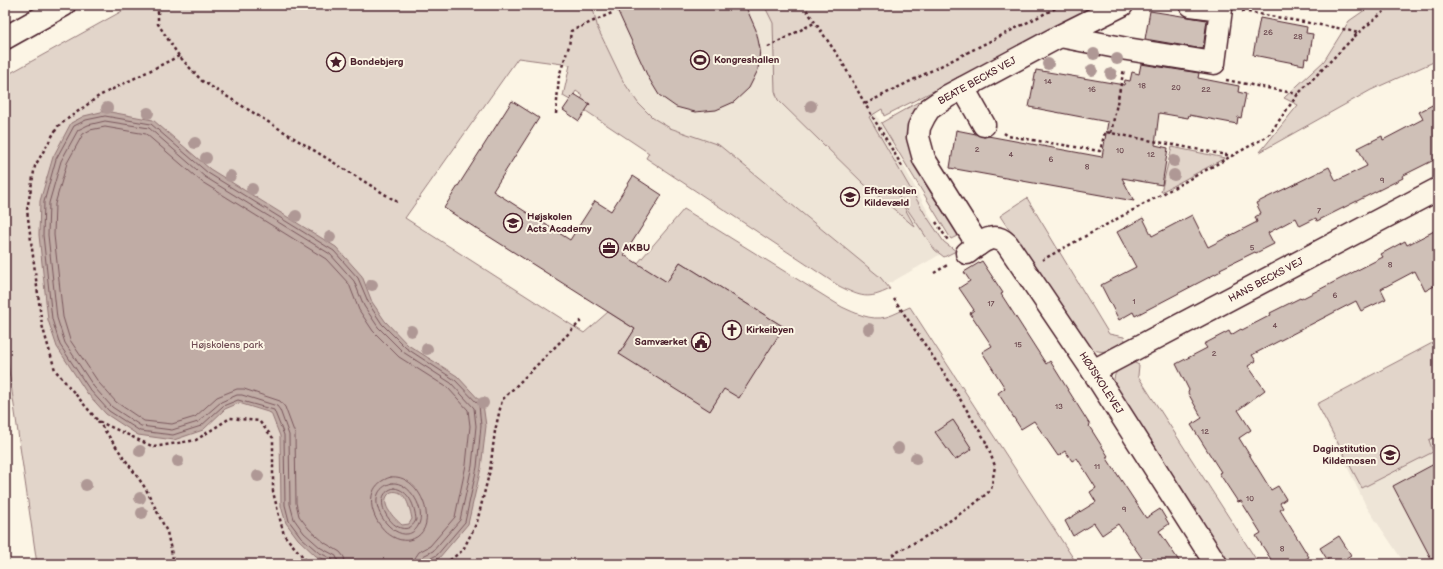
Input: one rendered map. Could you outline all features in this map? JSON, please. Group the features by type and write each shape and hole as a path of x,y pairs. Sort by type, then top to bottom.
{"street":[{"path":"5,38 64,5"},
{"name":"BEATE BECKS VEJ","path":"973,249 924,159 918,137 919,127 924,117 929,109 938,101 1122,5"},
{"path":"1060,36 1214,63 1221,9 1190,5"},
{"path":"963,88 984,124"},
{"name":"HANS BECKS VEJ","path":"1094,371 1438,189"},
{"name":"HØJSKOLEVEJ","path":"973,249 992,238 1003,240 1094,371 1216,564"}],"path":[{"path":"158,5 158,24 179,56 202,81 399,203"},
{"path":"803,5 841,60 905,171"},
{"path":"865,104 1060,5"},
{"path":"1024,270 1268,136 1298,94 1358,33 1392,5"},
{"path":"1221,9 1343,29 1358,33"},
{"path":"556,114 559,76 569,46 571,31 612,13"},
{"path":"768,47 814,23"},
{"path":"1111,133 1128,49"},
{"path":"174,564 167,532 146,489 98,421 56,370 42,325 27,210 36,166 58,126 99,96 179,56"},
{"path":"1214,63 1212,78 1298,94"},
{"path":"984,124 993,126 1008,136 1100,151 1105,132 1232,156"},
{"path":"933,217 948,241 973,249"},
{"path":"892,555 936,530 973,505 991,490 996,466 985,440 946,376 894,299"},
{"path":"445,564 463,550 478,522 490,470 495,431 502,400 583,319"},
{"path":"98,421 154,447 196,440 230,418 259,421 273,438 273,492 284,535 309,564"}],"shaded area":[{"name":"Efterskolen Kildevæld","path":"581,5 1079,5 873,108 948,250 883,287 655,126 616,81"},
{"name":"Daginstitution Kildemosen","path":"1438,340 1438,564 1405,564 1366,506 1317,404"}],"green space":[{"name":"Højskolens park","path":"133,5 592,5 598,29 623,81 638,103 653,118 670,128 719,145 880,277 890,289 876,295 864,296 853,293 839,286 646,158 649,153 586,111 581,99 583,96 576,91 570,100 563,96 570,65 518,58 405,218 584,333 608,312 635,329 619,354 724,389 784,327 680,262 667,282 637,264 684,209 852,312 863,316 880,318 892,315 910,307 1077,564 37,564 5,343 5,76"},
{"path":"764,5 1103,5 884,116 882,109 869,117 925,214 944,242 956,251 944,257 935,250 897,194 915,227 864,184 778,100 775,91 773,23"},
{"path":"1372,5 1438,5 1438,60 1371,90 1260,152 1298,105 1284,98 1324,61 1349,21"},
{"path":"927,97 913,121 910,130 909,142 912,156 918,170 959,235 951,239 881,123"},
{"path":"1172,147 1225,158 1161,192"},
{"path":"1027,198 1109,334 1124,337 1126,343 1107,351 1099,351 1088,348 1000,216"},
{"name":"Daginstitution Kildemosen","path":"1438,340 1438,435 1429,440 1433,452 1362,488 1317,404"},
{"path":"1133,362 1139,365 1138,376 1259,564 1228,564 1115,389 1114,378 1117,371"}],"water":[{"path":"105,111 153,120 210,169 336,247 362,276 372,302 385,321 408,345 457,376 483,404 486,426 481,468 468,524 439,558 426,564 333,564 316,556 298,539 286,523 281,506 280,436 271,413 239,403 225,409 203,430 174,440 138,435 106,414 87,393 57,347 48,320 39,235 40,201 53,157 71,123 84,116","holes":["391,492 396,492 404,496 406,500 412,519 409,524 402,525 388,510 386,505 387,496"]}],"building":[{"name":"Kongreshallen","path":"615,5 745,5 756,30 760,49 758,70 749,88 734,102 716,110 695,112 676,107 659,95 648,77"},
{"path":"1150,11 1207,20 1203,49 1145,39"},
{"path":"1260,18 1307,27 1306,33 1313,34 1309,59 1305,58 1304,65 1253,55"},
{"path":"1141,64 1199,73 1198,78 1239,86 1238,92 1246,94 1241,118 1238,117 1237,124 1189,115 1188,118 1159,113 1155,145 1168,148 1162,185 1122,178 1134,201 950,168 956,130 984,137 988,136 1102,157 1108,122 1029,107 1036,70 1124,85 1125,80 1130,81 1132,72 1139,74"},
{"path":"574,94 590,104 579,121 563,110"},
{"path":"512,101 539,118 493,191 570,240 595,201 611,211 633,176 662,195 624,255 667,282 680,262 784,327 739,398 724,389 710,411 619,354 635,329 444,208"},
{"path":"1438,102 1438,158 1402,176 1403,178 1317,221 1316,218 1300,226 1296,218 1268,233 1274,244 1220,269 1221,271 1135,316 1133,312 1119,320 1101,285 1136,267 1117,232 1143,218 1152,236 1192,215 1208,247 1257,222 1255,217 1261,213 1256,203 1329,167 1336,181 1367,166 1358,148 1382,136 1383,140 1423,119 1419,112"},
{"path":"1438,229 1438,284 1425,291 1415,271 1381,289 1386,299 1361,311 1356,301 1252,355 1256,361 1248,366 1265,390 1238,410 1251,430 1239,438 1271,490 1278,486 1286,499 1280,503 1283,508 1280,510 1309,557 1298,564 1274,564 1256,536 1261,533 1241,501 1238,502 1219,473 1221,472 1191,425 1202,418 1188,393 1189,390 1176,364 1207,348 1204,344 1229,331 1231,335 1241,329 1242,330 1271,315 1270,313 1300,298 1301,299 1383,257 1381,254 1405,241 1407,245"},
{"path":"982,261 1003,293 1001,294 1046,364 1050,361 1090,425 1089,426 1108,456 1106,457 1146,518 1160,509 1169,524 1159,531 1181,564 1146,564 1118,524 1102,535 1094,523 1073,536 1065,521 1096,502 1090,492 1096,488 1077,458 1072,461 1065,451 1058,456 1034,421 1021,429 998,393 1005,388 982,352 992,346 970,313 974,310 959,288 970,281 964,272"},
{"path":"953,420 972,449 955,460 935,432"},
{"path":"1438,462 1438,564 1434,564 1393,486"},
{"path":"1339,536 1351,555 1337,564 1330,564 1320,548"}],"place":[{"name":"Kongreshallen","path":"700,60"},
{"name":"Bondebjerg","path":"336,62"},
{"name":"Efterskolen Kildevæld","path":"850,197"},
{"name":"Højskolen Acts Academy","path":"513,223"},
{"name":"AKBU","path":"609,248"},
{"name":"Kirkeibyen","path":"732,330"},
{"name":"Samværket","path":"701,342"},
{"name":"Daginstitution Kildemosen","path":"1390,455"}]}
